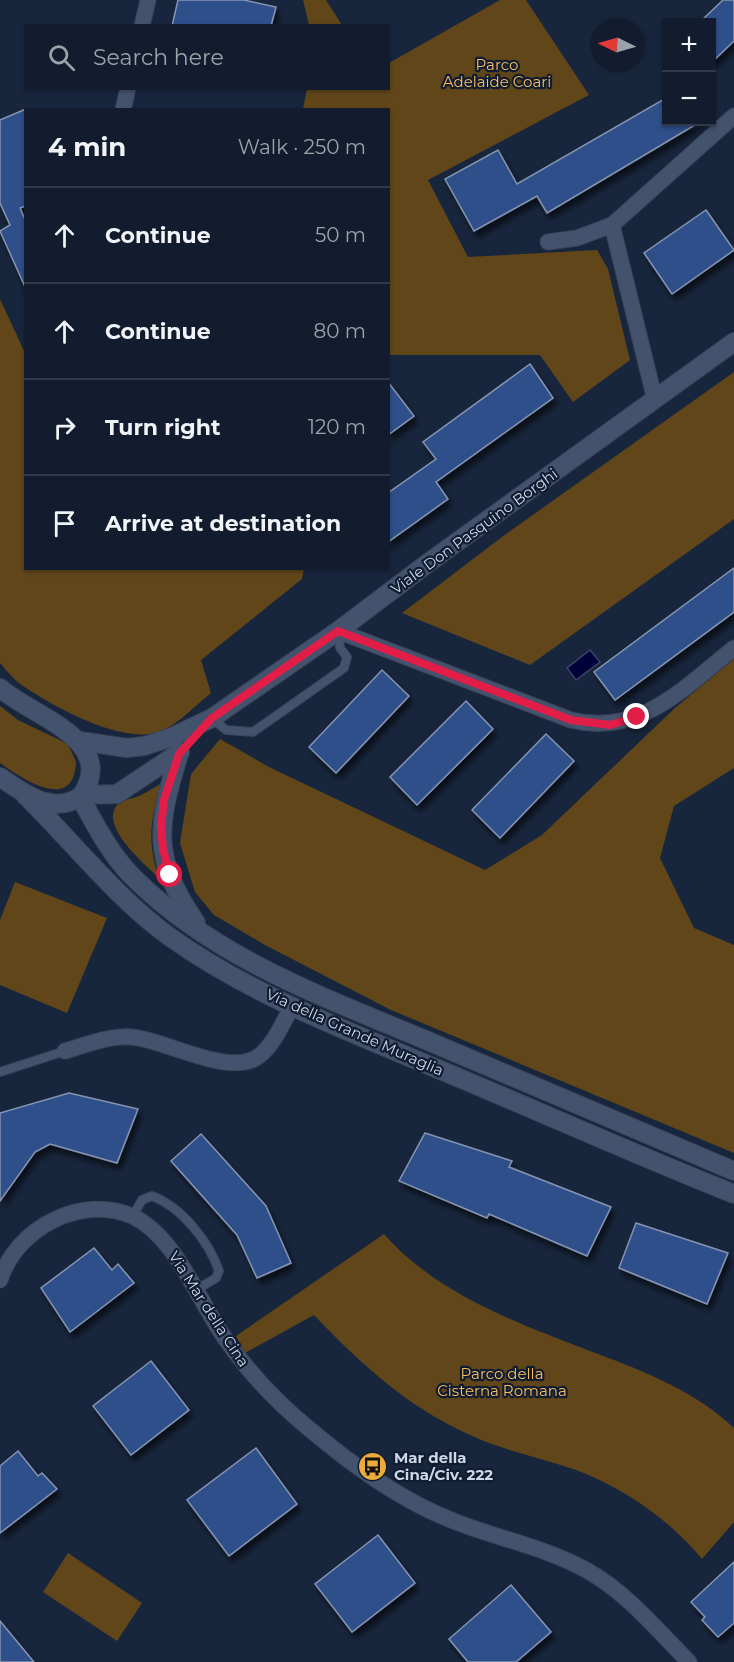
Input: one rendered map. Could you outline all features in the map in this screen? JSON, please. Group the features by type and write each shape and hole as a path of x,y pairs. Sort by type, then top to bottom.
{"street":[{"path":"142,24 148,0"},
{"path":"123,108 128,90"},
{"path":"548,242 577,238 612,225 734,116"},
{"path":"612,225 655,400"},
{"name":"Viale Don Pasquino Borghi","path":"80,741 137,748 157,743 212,718 338,631 428,563 734,342"},
{"path":"338,631 571,720 604,725 626,721 654,707 734,648"},
{"path":"0,688 21,705 80,741 89,763 89,778 81,796"},
{"name":"Viale Don Pasquino Borghi","path":"24,795 54,803 67,802 81,796 117,794 179,754 212,718"},
{"path":"179,754 164,800 162,841 176,890 202,932"},
{"path":"0,777 24,795"},
{"name":"Via della Grande Muraglia","path":"24,795 103,878 157,927 234,978 292,1006 734,1194"},
{"name":"Via della Grande Muraglia","path":"81,796 120,863 165,906 242,957 328,998 734,1171"},
{"path":"65,1051 104,1039 131,1037 163,1043 219,1061 243,1063 259,1057 267,1048 292,1006"},
{"path":"0,1280 7,1262 18,1246 56,1219 89,1211 132,1216"},
{"name":"Via Mar della Cina","path":"132,1216 164,1241 219,1330 255,1378 287,1410 335,1450 379,1481 427,1509 454,1521 547,1552 590,1572 635,1608 689,1662"}],"lane":[{"path":"212,718 226,730 236,733 253,732 262,726 344,668 347,657 340,648 338,631"},
{"path":"0,1072 65,1051"},
{"path":"132,1216 142,1200 152,1196 170,1206 192,1227 219,1271 216,1278 195,1291"}],"green space":[{"path":"303,0 326,0 341,24 309,24"},
{"name":"Parco Adelaide Coari","path":"500,0 526,0 589,95 428,180 468,257 597,250 608,269 630,360 573,402 540,355 390,355 390,108 303,108 307,90 390,90 390,62"},
{"path":"0,299 24,351 24,570 304,570 302,579 201,660 211,693 164,730 148,734 130,734 91,723 23,686 0,663"},
{"path":"734,372 734,519 530,665 402,613 506,534"},
{"path":"734,659 734,768 674,806 660,858 694,928 734,945 734,1153 391,1010 265,945 214,915 195,892 180,843 191,774 220,739 269,767 485,870 542,835 675,708"},
{"path":"0,706 18,720 68,744 76,762 73,778 66,786 56,789 45,788 32,783 0,763"},
{"path":"164,782 155,806 151,831 153,855 160,879 126,844 114,823 113,813 120,802 139,796"},
{"path":"15,882 107,918 67,1013 0,985 0,920"},
{"name":"Parco della Cisterna Romana","path":"384,1234 406,1256 456,1292 512,1320 670,1384 719,1415 734,1428 734,1522 702,1559 661,1518 611,1486 576,1470 481,1440 424,1410 385,1382 314,1315 245,1353 236,1336"},
{"path":"68,1553 142,1603 117,1641 43,1592"}],"shaded area":[{"path":"590,650 600,662 576,680 567,668"}],"building":[{"path":"178,0 244,0 276,7 272,24 172,24"},
{"path":"723,0 734,0 734,41 716,58 716,18 704,18"},
{"path":"662,100 662,126 693,126 547,213 537,196 474,231 445,179 498,150 517,184"},
{"path":"24,110 24,207 20,208 24,217 24,285 0,231 10,225 0,203 0,120"},
{"path":"706,210 734,250 672,294 644,253"},
{"path":"530,364 553,398 436,482 448,499 390,541 390,492 436,459 423,442"},
{"path":"390,385 414,416 390,434"},
{"path":"734,568 734,612 615,700 594,672"},
{"path":"382,670 409,696 336,773 309,747"},
{"path":"466,701 493,729 417,805 390,777"},
{"path":"546,734 574,761 500,838 472,810"},
{"path":"69,1093 138,1109 117,1163 50,1144 35,1152 0,1201 0,1113"},
{"path":"425,1133 512,1161 509,1167 611,1207 587,1256 489,1214 487,1218 399,1181"},
{"path":"201,1134 266,1206 291,1263 257,1278 237,1235 171,1161"},
{"path":"636,1223 728,1253 707,1304 619,1268"},
{"path":"94,1248 112,1270 118,1264 134,1283 70,1332 41,1288"},
{"path":"151,1361 189,1410 131,1455 93,1406"},
{"path":"256,1448 297,1504 229,1556 187,1500"},
{"path":"18,1451 38,1476 42,1473 57,1489 0,1533 0,1466"},
{"path":"378,1535 415,1583 352,1632 315,1584"},
{"path":"734,1562 734,1623 718,1637 702,1620 705,1617 691,1602"},
{"path":"511,1585 551,1632 516,1662 468,1662 449,1639"},
{"path":"0,1621 34,1662 0,1662"}],"place":[{"name":"Mar della Cina/Civ. 222","path":"373,1466"}],"route":[{"path":"170,875 163,849 161,826 164,800 179,754 212,718 338,631 571,720 610,725 637,717"}]}
